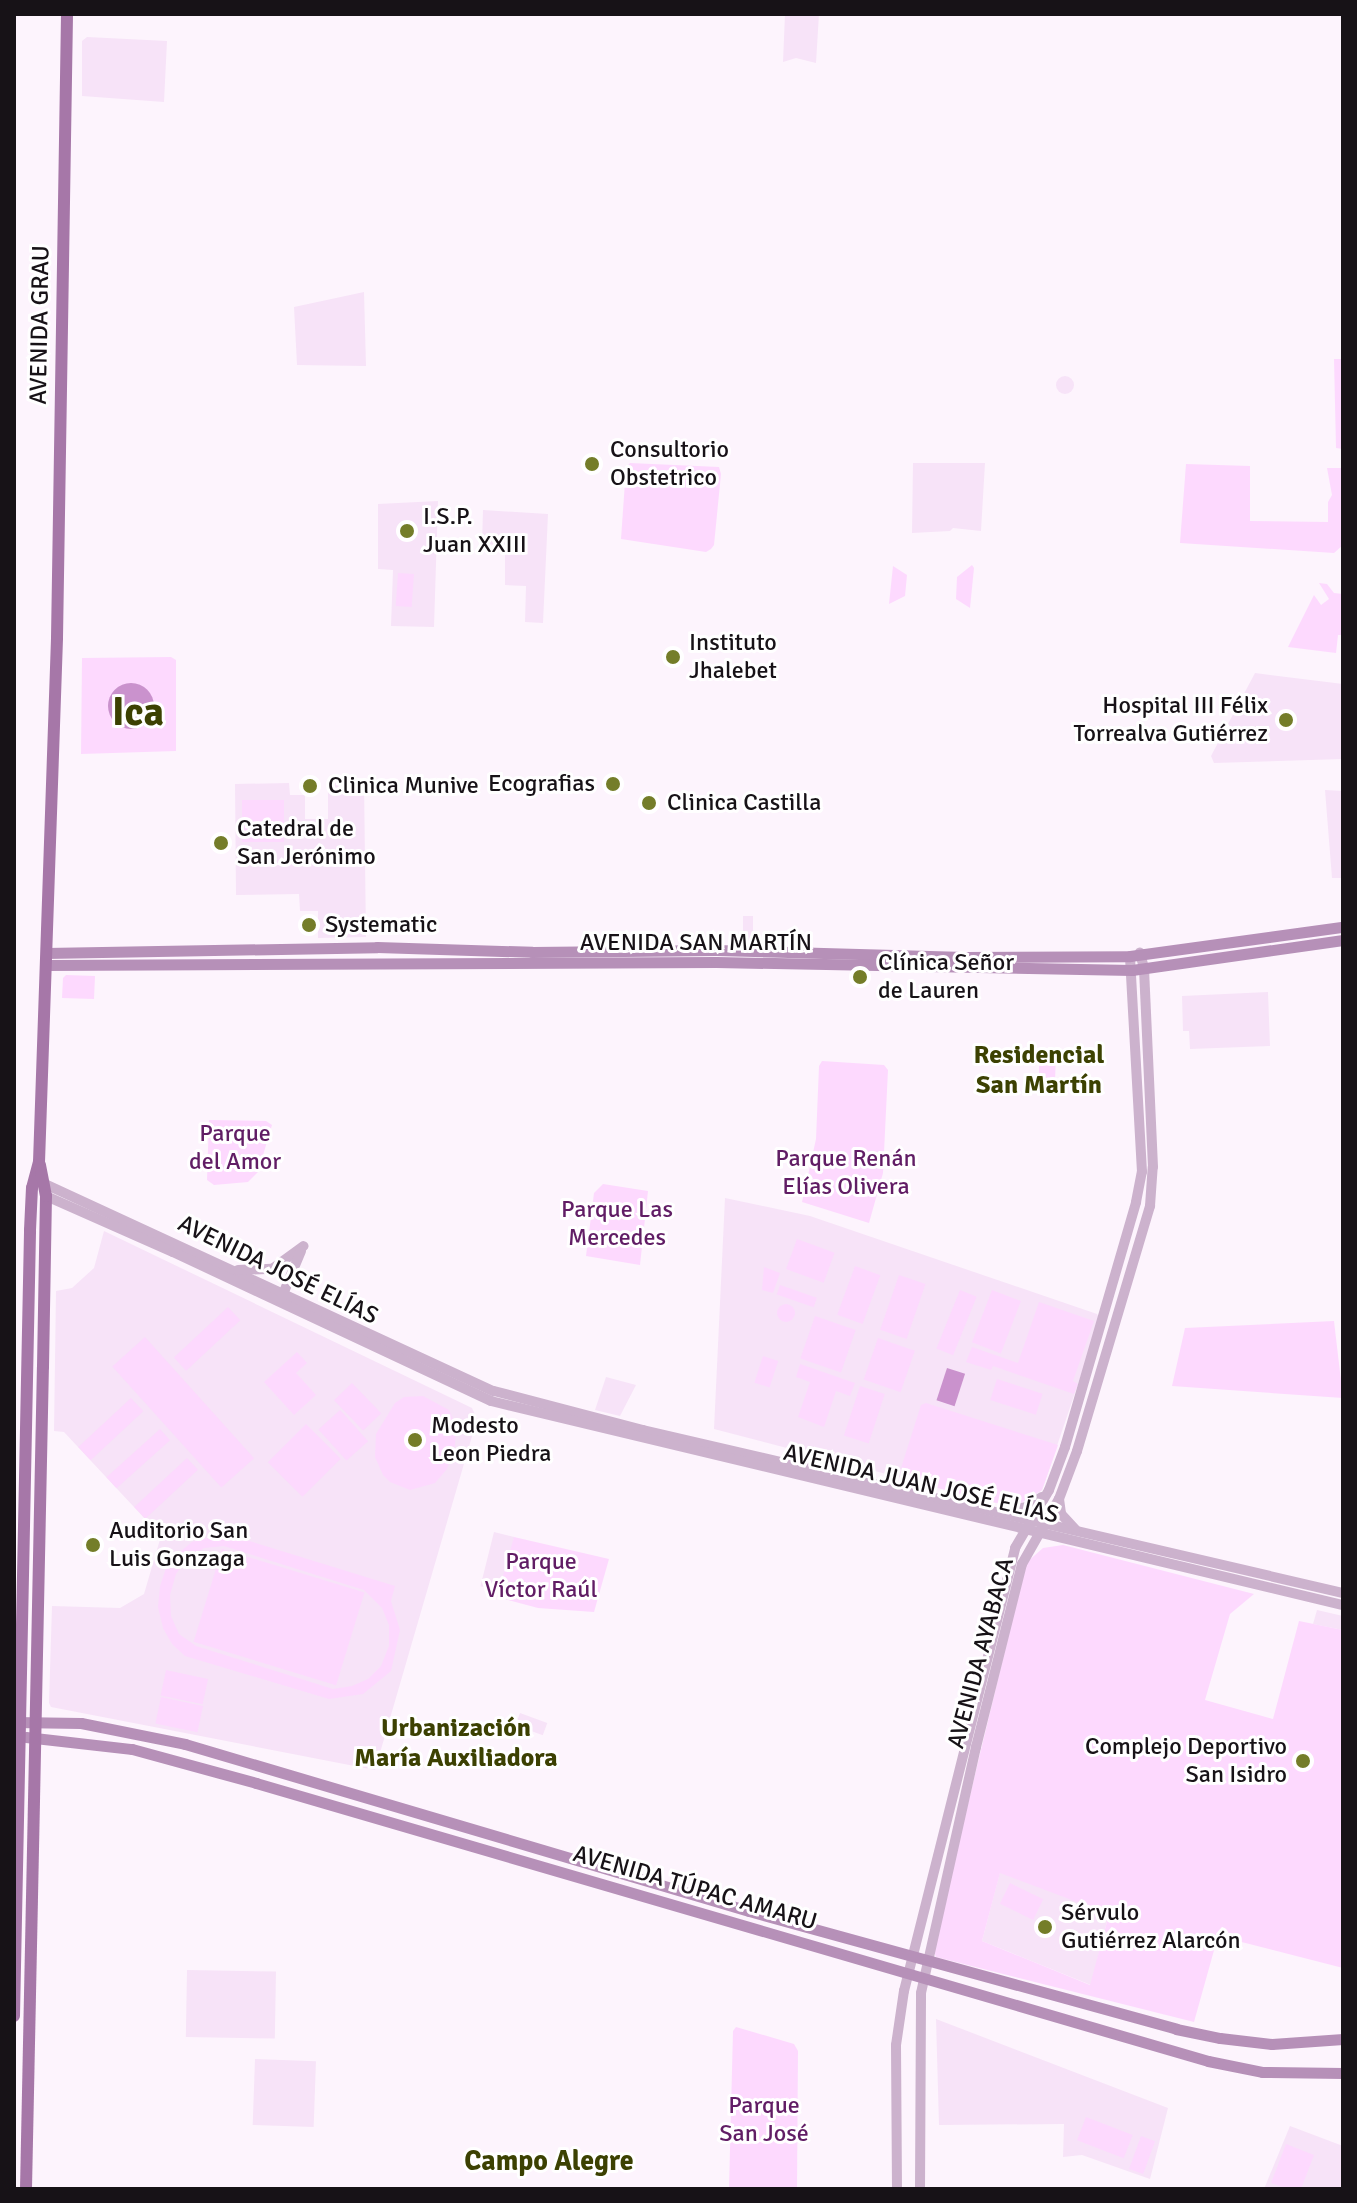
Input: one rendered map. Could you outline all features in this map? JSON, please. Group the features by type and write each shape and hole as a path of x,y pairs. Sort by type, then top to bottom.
{"main road":[{"name":"AVENIDA GRAU","path":"41,1189 39,1162 57,638 67,14"},
{"name":"AVENIDA SAN MARTÍN","path":"46,959 377,947 532,952 716,950 965,957 1135,954 1343,927"},
{"name":"AVENIDA SAN MARTÍN","path":"46,959 716,962 1138,969 1343,940"},
{"path":"26,2189 36,1721 41,1189"},
{"path":"14,2016 17,1722 41,1189"},
{"name":"AVENIDA TÚPAC AMARU","path":"17,1722 81,1723 185,1744 1100,2010 1220,2038 1272,2044 1343,2039"},
{"name":"AVENIDA TÚPAC AMARU","path":"17,1737 35,1736 144,1752 1239,2068 1289,2074 1343,2073"},
{"path":"1096,2026 1100,2010"}],"street":[{"name":"AVENIDA AYABACA","path":"920,2189 920,2015 926,1961 1022,1564 1059,1499 1077,1451 1150,1206 1153,1167 1135,954"},
{"name":"AVENIDA AYABACA","path":"897,2189 896,2045 910,1972 1015,1548 1049,1490 1065,1447 1128,1237 1142,1172 1138,969"},
{"name":"AVENIDA JOSÉ ELÍAS","path":"41,1189 230,1269 281,1299"},
{"name":"AVENIDA JOSÉ ELÍAS","path":"41,1189 492,1396"},
{"path":"230,1269 272,1269 304,1246 281,1299"},
{"name":"AVENIDA JUAN JOSÉ ELÍAS","path":"492,1396 996,1516 1031,1519 1343,1593"},
{"path":"1015,1548 996,1516 1027,1507 1049,1490"},
{"path":"1059,1499 1061,1514 1077,1530"},
{"name":"AVENIDA JUAN JOSÉ ELÍAS","path":"996,1516 1025,1530 1343,1605"},
{"path":"1022,1564 1039,1544 1065,1539"}],"shaded area":[{"path":"785,14 819,14 816,63 796,58 783,62"},
{"path":"87,37 167,41 164,102 82,96 82,41"},
{"path":"364,292 366,366 297,365 294,307"},
{"path":"1065,376 1074,385 1065,394 1056,385"},
{"path":"913,463 985,463 981,531 953,528 950,531 912,533"},
{"name":"I.S.P. Juan XXIII","path":"438,501 434,627 391,626 393,570 378,569 378,504"},
{"path":"483,510 548,514 543,623 525,622 526,586 505,585 505,545 482,544"},
{"name":"Hospital III Félix Torrealva Gutiérrez","path":"1255,673 1343,684 1343,759 1214,763 1211,756"},
{"path":"131,683 148,689 154,706 148,723 131,729 114,723 108,706 114,689"},
{"path":"364,782 366,937 318,938 318,911 300,911 299,894 236,895 235,784 289,783 290,795 305,795 305,819 328,819 328,783"},
{"path":"1325,790 1343,791 1343,878 1332,878"},
{"path":"743,916 753,916 753,941 743,941"},
{"path":"1268,992 1270,1046 1190,1049 1189,1031 1183,1031 1182,996"},
{"path":"725,1198 810,1216 1097,1314 1100,1319 1042,1490 1027,1501 1001,1504 714,1429"},
{"path":"104,1231 472,1408 477,1419 375,1770 51,1707 52,1606 120,1608 144,1594 161,1536 64,1432 54,1431 56,1291 72,1288 94,1268"},
{"path":"947,1368 965,1374 955,1406 936,1400"},
{"path":"606,1377 636,1385 620,1416 595,1410"},
{"path":"494,1532 514,1537 501,1591 480,1586"},
{"path":"1317,1610 1343,1616 1343,1630 1313,1624"},
{"path":"520,1713 547,1723 543,1735 516,1725"},
{"name":"Sérvulo Gutiérrez Alarcón","path":"1000,1872 1109,1913 1091,1985 982,1941"},
{"path":"187,1970 276,1972 275,2039 186,2037"},
{"path":"936,2019 1168,2108 1150,2179 1082,2155 1063,2157 1064,2124 939,2125"},
{"path":"255,2059 316,2061 314,2127 253,2125"},
{"path":"1290,2126 1343,2146 1343,2189 1264,2189"}],"green space":[{"path":"1334,359 1343,359 1343,449 1336,448"},
{"path":"630,463 719,467 721,474 714,545 711,549 706,552 621,539 626,468"},
{"path":"1186,464 1250,466 1250,521 1328,522 1328,502 1332,495 1327,468 1343,468 1343,545 1334,553 1180,543"},
{"path":"972,565 970,608 956,599 957,577"},
{"path":"893,566 907,575 905,596 889,604"},
{"path":"398,573 414,574 412,607 396,606"},
{"path":"1319,583 1327,584 1334,593 1343,594 1343,635 1338,635 1336,653 1288,647 1314,595 1321,605 1329,599"},
{"path":"171,657 176,660 176,751 81,754 82,658"},
{"path":"242,800 284,800 284,842 242,842"},
{"path":"66,975 95,976 94,999 62,998 63,978"},
{"path":"1039,1051 1056,1054 1055,1081 1039,1082"},
{"name":"Parque Renán Elías Olivera","path":"822,1061 884,1065 888,1070 883,1173 869,1223 802,1202 816,1139 819,1066"},
{"name":"Parque del Amor","path":"209,1120 266,1121 272,1125 258,1172 248,1182 214,1185 207,1180"},
{"name":"Parque Las Mercedes","path":"603,1184 648,1191 640,1265 586,1256 594,1193"},
{"path":"797,1239 835,1253 824,1283 786,1269"},
{"path":"855,1266 880,1275 863,1324 837,1315"},
{"path":"764,1267 780,1273 773,1293 762,1290"},
{"path":"899,1275 925,1284 907,1339 880,1330"},
{"path":"780,1285 817,1298 814,1307 777,1294"},
{"path":"960,1290 977,1297 953,1355 936,1348"},
{"path":"992,1290 1021,1301 1001,1353 972,1342"},
{"path":"1039,1302 1094,1321 1073,1381 1078,1384 1074,1394 993,1366 991,1370 966,1362 972,1347 1018,1363"},
{"path":"782,1304 790,1304 795,1313 793,1320 782,1322 777,1317 777,1309"},
{"path":"228,1307 240,1320 186,1371 174,1357"},
{"path":"815,1316 856,1330 841,1373 800,1359"},
{"path":"1334,1321 1343,1398 1172,1386 1185,1328"},
{"path":"145,1337 254,1458 221,1488 112,1366"},
{"path":"878,1338 915,1351 901,1392 864,1380"},
{"path":"297,1352 307,1363 296,1373 316,1395 294,1415 264,1382"},
{"path":"763,1356 778,1361 770,1388 754,1383"},
{"path":"800,1364 855,1383 850,1396 836,1391 824,1427 798,1417 810,1382 796,1377"},
{"path":"997,1379 1043,1394 1036,1415 990,1400"},
{"path":"352,1383 381,1413 363,1431 334,1400"},
{"path":"860,1386 885,1394 869,1443 844,1435"},
{"name":"Modesto Leon Piedra","path":"423,1396 449,1410 456,1427 455,1445 447,1469 435,1483 410,1490 390,1482 383,1475 375,1457 376,1434 395,1403 404,1397"},
{"path":"131,1398 143,1411 91,1460 78,1447"},
{"path":"926,1403 1058,1445 1042,1490 1021,1503 1001,1504 906,1480 909,1471 901,1468 921,1405"},
{"path":"340,1410 368,1441 347,1461 318,1429"},
{"path":"306,1424 341,1459 302,1497 268,1462"},
{"path":"160,1429 170,1440 117,1488 106,1477"},
{"path":"187,1458 198,1470 145,1519 134,1507"},
{"path":"217,1531 395,1586 391,1601 400,1630 391,1671 363,1694 329,1699 185,1656 172,1644 163,1628 158,1607 160,1586 167,1565 181,1551 192,1542 215,1536","holes":["224,1546 364,1590 382,1608 389,1625 389,1646 381,1666 368,1679 333,1689 196,1646 179,1634 171,1616 170,1595 176,1574 186,1560 204,1548"]},
{"name":"Parque Víctor Raúl","path":"514,1537 609,1559 594,1612 538,1608 497,1597"},
{"path":"1063,1545 1254,1594 1230,1614 1205,1700 1273,1719 1299,1621 1343,1630 1343,1968 1218,1936 1194,2022 936,1957 933,1949 1026,1563 1043,1548","holes":["1000,1873 1109,1914 1090,1985 982,1941"]},
{"path":"222,1549 364,1593 336,1685 194,1642"},
{"path":"166,1670 208,1679 203,1704 161,1695"},
{"path":"161,1697 203,1706 197,1732 155,1723"},
{"path":"1010,1883 1043,1899 1033,1920 1000,1904"},
{"name":"Parque San José","path":"736,2027 794,2044 798,2051 797,2189 729,2189 733,2031"},
{"path":"1086,2117 1133,2135 1124,2158 1077,2140"},
{"path":"1141,2136 1155,2141 1143,2174 1129,2169"},
{"path":"1286,2144 1314,2155 1301,2189 1288,2189 1271,2183"}],"place":[{"name":"Consultorio Obstetrico","path":"592,464"},
{"name":"I.S.P. Juan XXIII","path":"407,531"},
{"name":"Instituto Jhalebet","path":"673,657"},
{"name":"Hospital III Félix Torrealva Gutiérrez","path":"1286,720"},
{"name":"Ecografias","path":"613,784"},
{"name":"Clinica Munive","path":"310,786"},
{"name":"Clinica Castilla","path":"649,803"},
{"name":"Catedral de San Jerónimo","path":"221,843"},
{"name":"Systematic","path":"309,925"},
{"name":"Clínica Señor de Lauren","path":"860,977"},
{"name":"Modesto Leon Piedra","path":"415,1440"},
{"name":"Auditorio San Luis Gonzaga","path":"93,1545"},
{"name":"Complejo Deportivo San Isidro","path":"1303,1761"},
{"name":"Sérvulo Gutiérrez Alarcón","path":"1045,1927"}],"district":[{"name":"Ica","path":"138,712"},
{"name":"Residencial San Martín","path":"1039,1071"},
{"name":"Urbanización María Auxiliadora","path":"456,1744"},
{"name":"Campo Alegre","path":"549,2161"}]}
